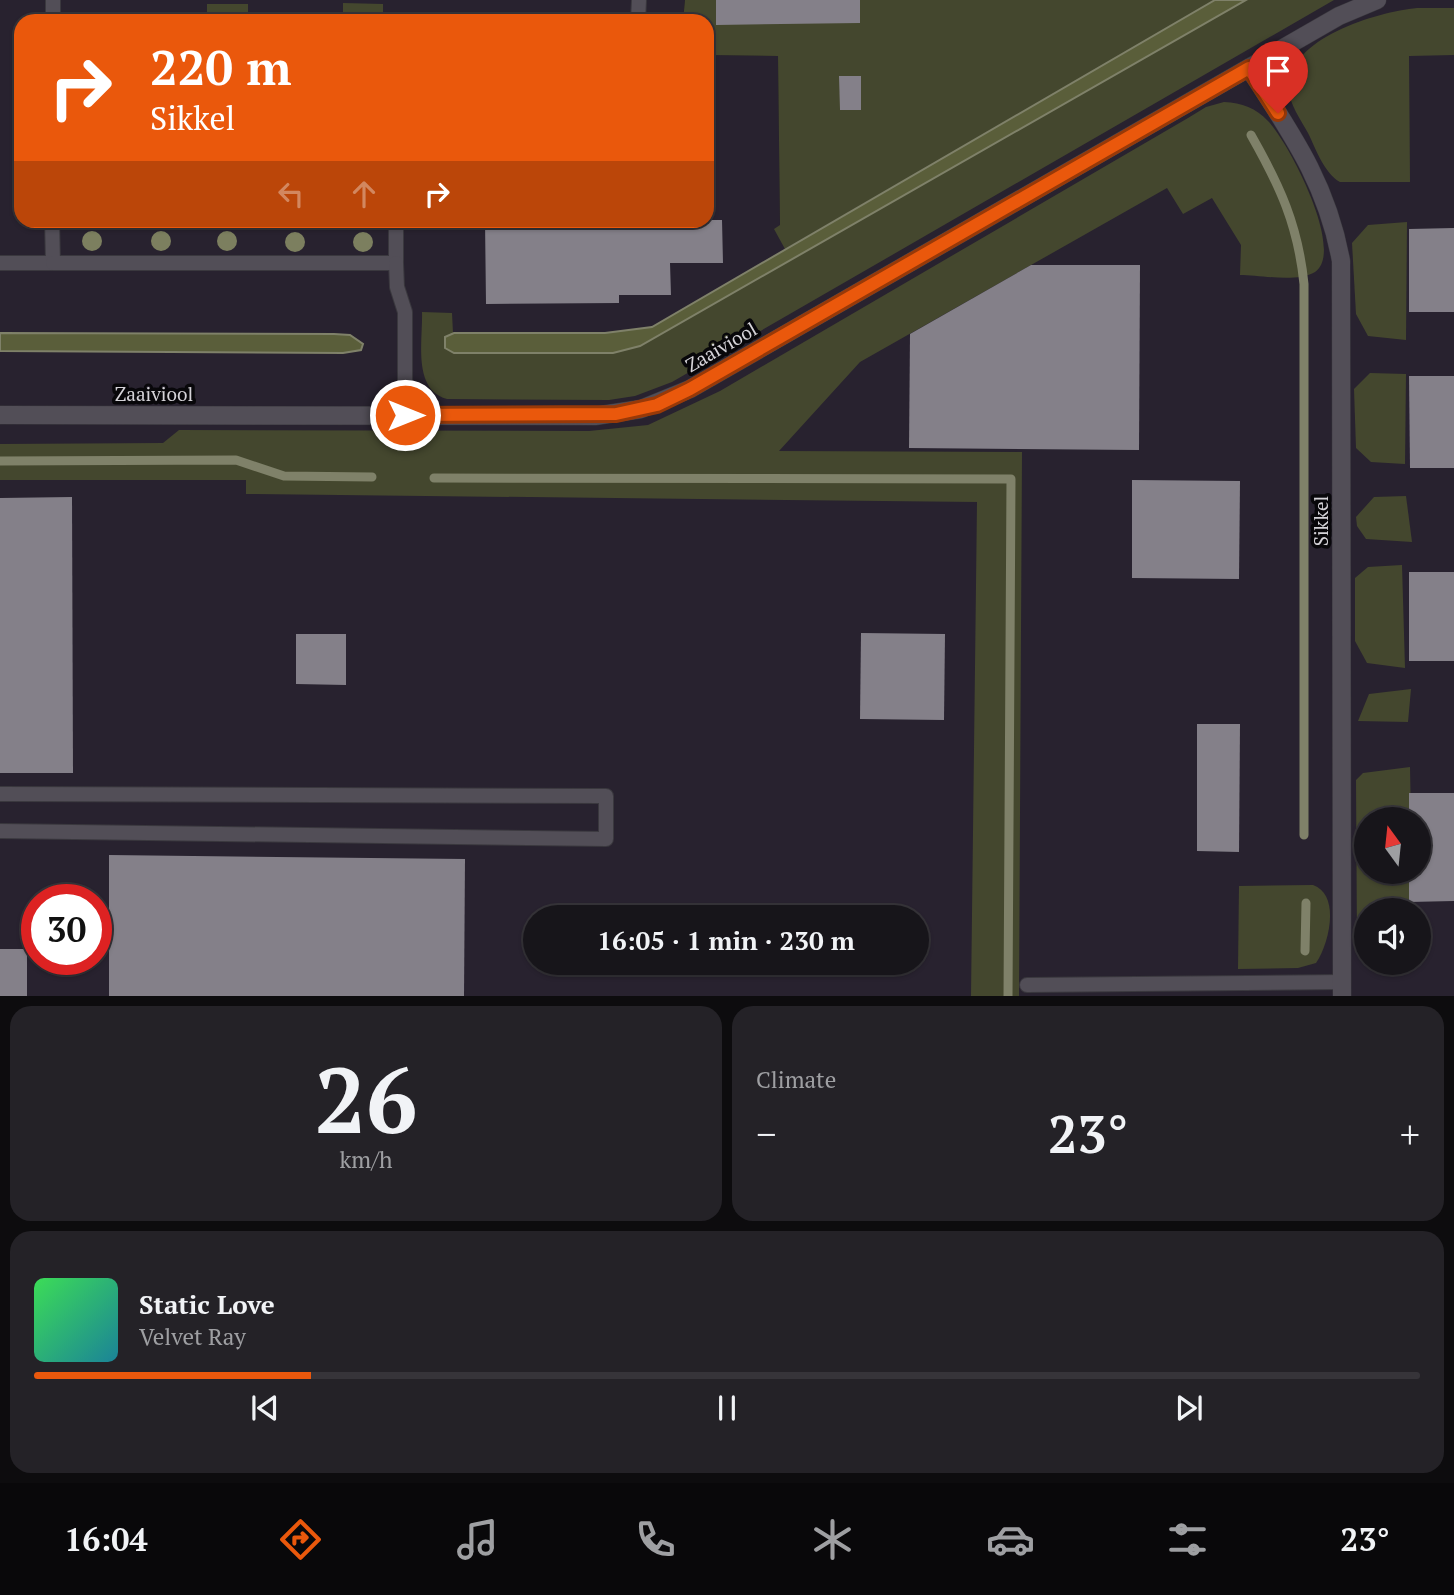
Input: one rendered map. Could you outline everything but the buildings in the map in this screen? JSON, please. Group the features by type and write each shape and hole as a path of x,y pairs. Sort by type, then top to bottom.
{"street":[{"name":"Zaaiviool","path":"0,415 595,416 657,405 690,389 1339,16 1377,0"},
{"name":"Sikkel","path":"1249,68 1315,175 1333,221 1340,261 1342,989"}],"lane":[{"path":"52,228 53,263"},
{"path":"396,228 397,287 405,312 405,415"},
{"path":"0,262 396,263"},
{"path":"0,794 606,796 606,839 0,831"},
{"path":"1027,985 1342,989"}],"shaded area":[{"path":"0,0 685,0 684,14 14,14 14,228 714,228 714,55 778,56 780,225 1172,0 1454,0 1454,996 0,996"},
{"path":"685,0 1215,0 785,249 774,229 780,225 778,56 714,55 714,14 684,14"},
{"path":"1215,0 1246,0 640,346 613,353 454,353 445,348 445,337 454,333 605,333 652,327"},
{"path":"1246,0 1334,0 672,382 635,396 609,400 447,399 428,386 422,363 422,312 452,313 454,353 613,353 640,346"},
{"path":"343,3 383,4 383,14 343,14"},
{"path":"207,4 248,4 248,14 207,14"},
{"path":"1417,8 1454,8 1454,55 1409,56 1410,182 1340,182 1325,167 1293,106 1289,89 1292,71 1303,55 1337,31 1380,15"},
{"path":"1224,102 1243,105 1268,121 1300,172 1311,196 1324,242 1323,260 1315,272 1289,278 1240,275 1241,245 1212,198 1183,214 1167,188 860,362 779,451 1022,452 1019,996 971,996 977,502 246,494 246,480 0,480 0,444 163,443 179,430 589,431 648,425 720,391 1206,107"},
{"path":"1407,222 1406,340 1368,336 1356,314 1352,243 1368,225"},
{"path":"0,333 334,334 350,335 363,344 361,350 343,353 0,351"},
{"path":"1370,373 1406,374 1405,464 1371,462 1356,448 1354,389"},
{"path":"1406,496 1412,542 1366,539 1357,526 1356,517 1374,497"},
{"path":"1402,565 1405,668 1367,663 1355,641 1355,578 1368,567"},
{"path":"1411,689 1408,722 1358,721 1369,694"},
{"path":"1410,767 1411,807 1356,807 1356,780 1363,773"},
{"path":"1357,884 1411,884 1411,898 1357,898"},
{"path":"1313,885 1322,890 1330,909 1328,933 1316,963 1298,968 1238,969 1239,886"}],"waterway":[{"path":"1251,135 1286,206 1297,243 1304,284 1304,835"},
{"path":"0,461 236,460 284,476 372,477"},
{"path":"434,478 1011,479 1008,996"},
{"path":"1305,951 1306,903"}],"route":[{"path":"405,415 595,416 657,405 690,389 1249,68 1278,113"}]}
